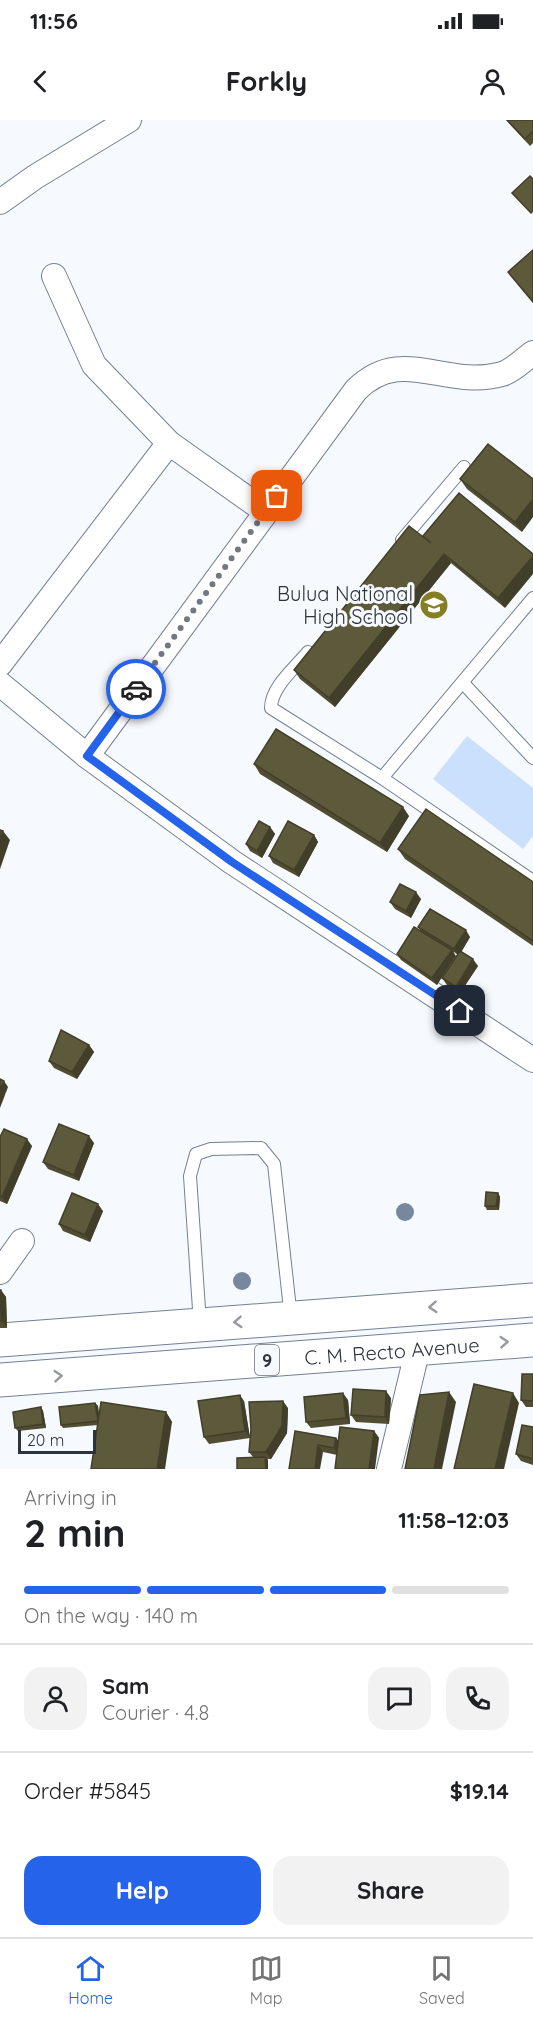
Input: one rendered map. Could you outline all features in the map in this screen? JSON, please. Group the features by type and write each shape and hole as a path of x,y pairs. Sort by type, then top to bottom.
{"highway":[{"name":"C. M. Recto Avenue","path":"0,1340 533,1300"},
{"name":"C. M. Recto Avenue","path":"0,1380 533,1340"}],"street":[{"path":"0,202 35,177 129,120"},
{"path":"54,276 94,365 168,443 265,511"},
{"path":"87,756 265,511 356,390 371,375 401,367 471,379 504,374 533,353"},
{"path":"0,664 168,443"},
{"path":"0,684 87,756 232,862 533,1060"},
{"path":"0,1272 22,1241"},
{"path":"389,1469 418,1348"}],"lane":[{"path":"396,547 464,467"},
{"path":"382,778 464,684 533,598"},
{"path":"314,646 276,690 271,699 271,708 382,778 533,881"},
{"path":"464,684 533,758"},
{"path":"201,1325 190,1176 196,1154 211,1149 261,1148 274,1164 291,1318"}],"shaded area":[{"path":"467,736 533,788 533,836 523,849 433,779"}],"building":[{"path":"507,120 533,120 533,131 525,139"},
{"path":"530,176 533,179 533,211 531,213 512,193"},
{"path":"533,250 533,302 508,272"},
{"path":"488,444 533,479 533,499 515,522 460,479"},
{"path":"459,493 533,556 498,598 444,554 329,698 294,670 409,526 431,543 423,536"},
{"path":"276,729 403,807 380,843 254,764"},
{"path":"426,809 533,882 533,941 398,849"},
{"path":"259,821 270,827 257,851 246,844"},
{"path":"288,821 314,835 294,870 269,856"},
{"path":"400,884 416,892 406,911 390,902"},
{"path":"430,909 466,930 454,949 418,927"},
{"path":"414,927 452,950 432,978 397,954"},
{"path":"460,951 473,959 456,987 442,978"},
{"path":"61,1030 89,1045 72,1072 49,1061"},
{"path":"59,1124 89,1136 74,1175 43,1162"},
{"path":"4,1129 27,1139 2,1197 0,1196 0,1137"},
{"path":"486,1192 498,1193 496,1206 485,1206"},
{"path":"72,1193 98,1204 85,1235 59,1224"},
{"path":"1,1290 2,1321 0,1321"},
{"path":"522,1374 533,1374 533,1401 521,1400"},
{"path":"474,1384 513,1393 495,1469 454,1469"},
{"path":"353,1389 386,1391 385,1417 351,1415"},
{"path":"449,1392 434,1469 405,1469 420,1395"},
{"path":"343,1393 346,1418 306,1422 304,1397"},
{"path":"240,1395 245,1431 204,1437 198,1401"},
{"path":"283,1401 282,1426 266,1452 249,1452 251,1429 249,1402"},
{"path":"101,1402 166,1412 157,1469 91,1469"},
{"path":"95,1403 98,1421 61,1425 59,1407"},
{"path":"41,1407 43,1424 15,1428 13,1412"},
{"path":"522,1425 533,1427 533,1459 516,1454"},
{"path":"340,1427 374,1431 369,1469 335,1469"},
{"path":"295,1431 336,1438 334,1448 318,1445 315,1469 289,1469"},
{"path":"265,1457 266,1469 237,1469 237,1458"}],"way so far":[{"path":"136,689 277,496"}],"place":[{"name":"Bulua National High School","path":"434,605"}],"route":[{"path":"136,689 87,756 232,862 460,1011"}]}
